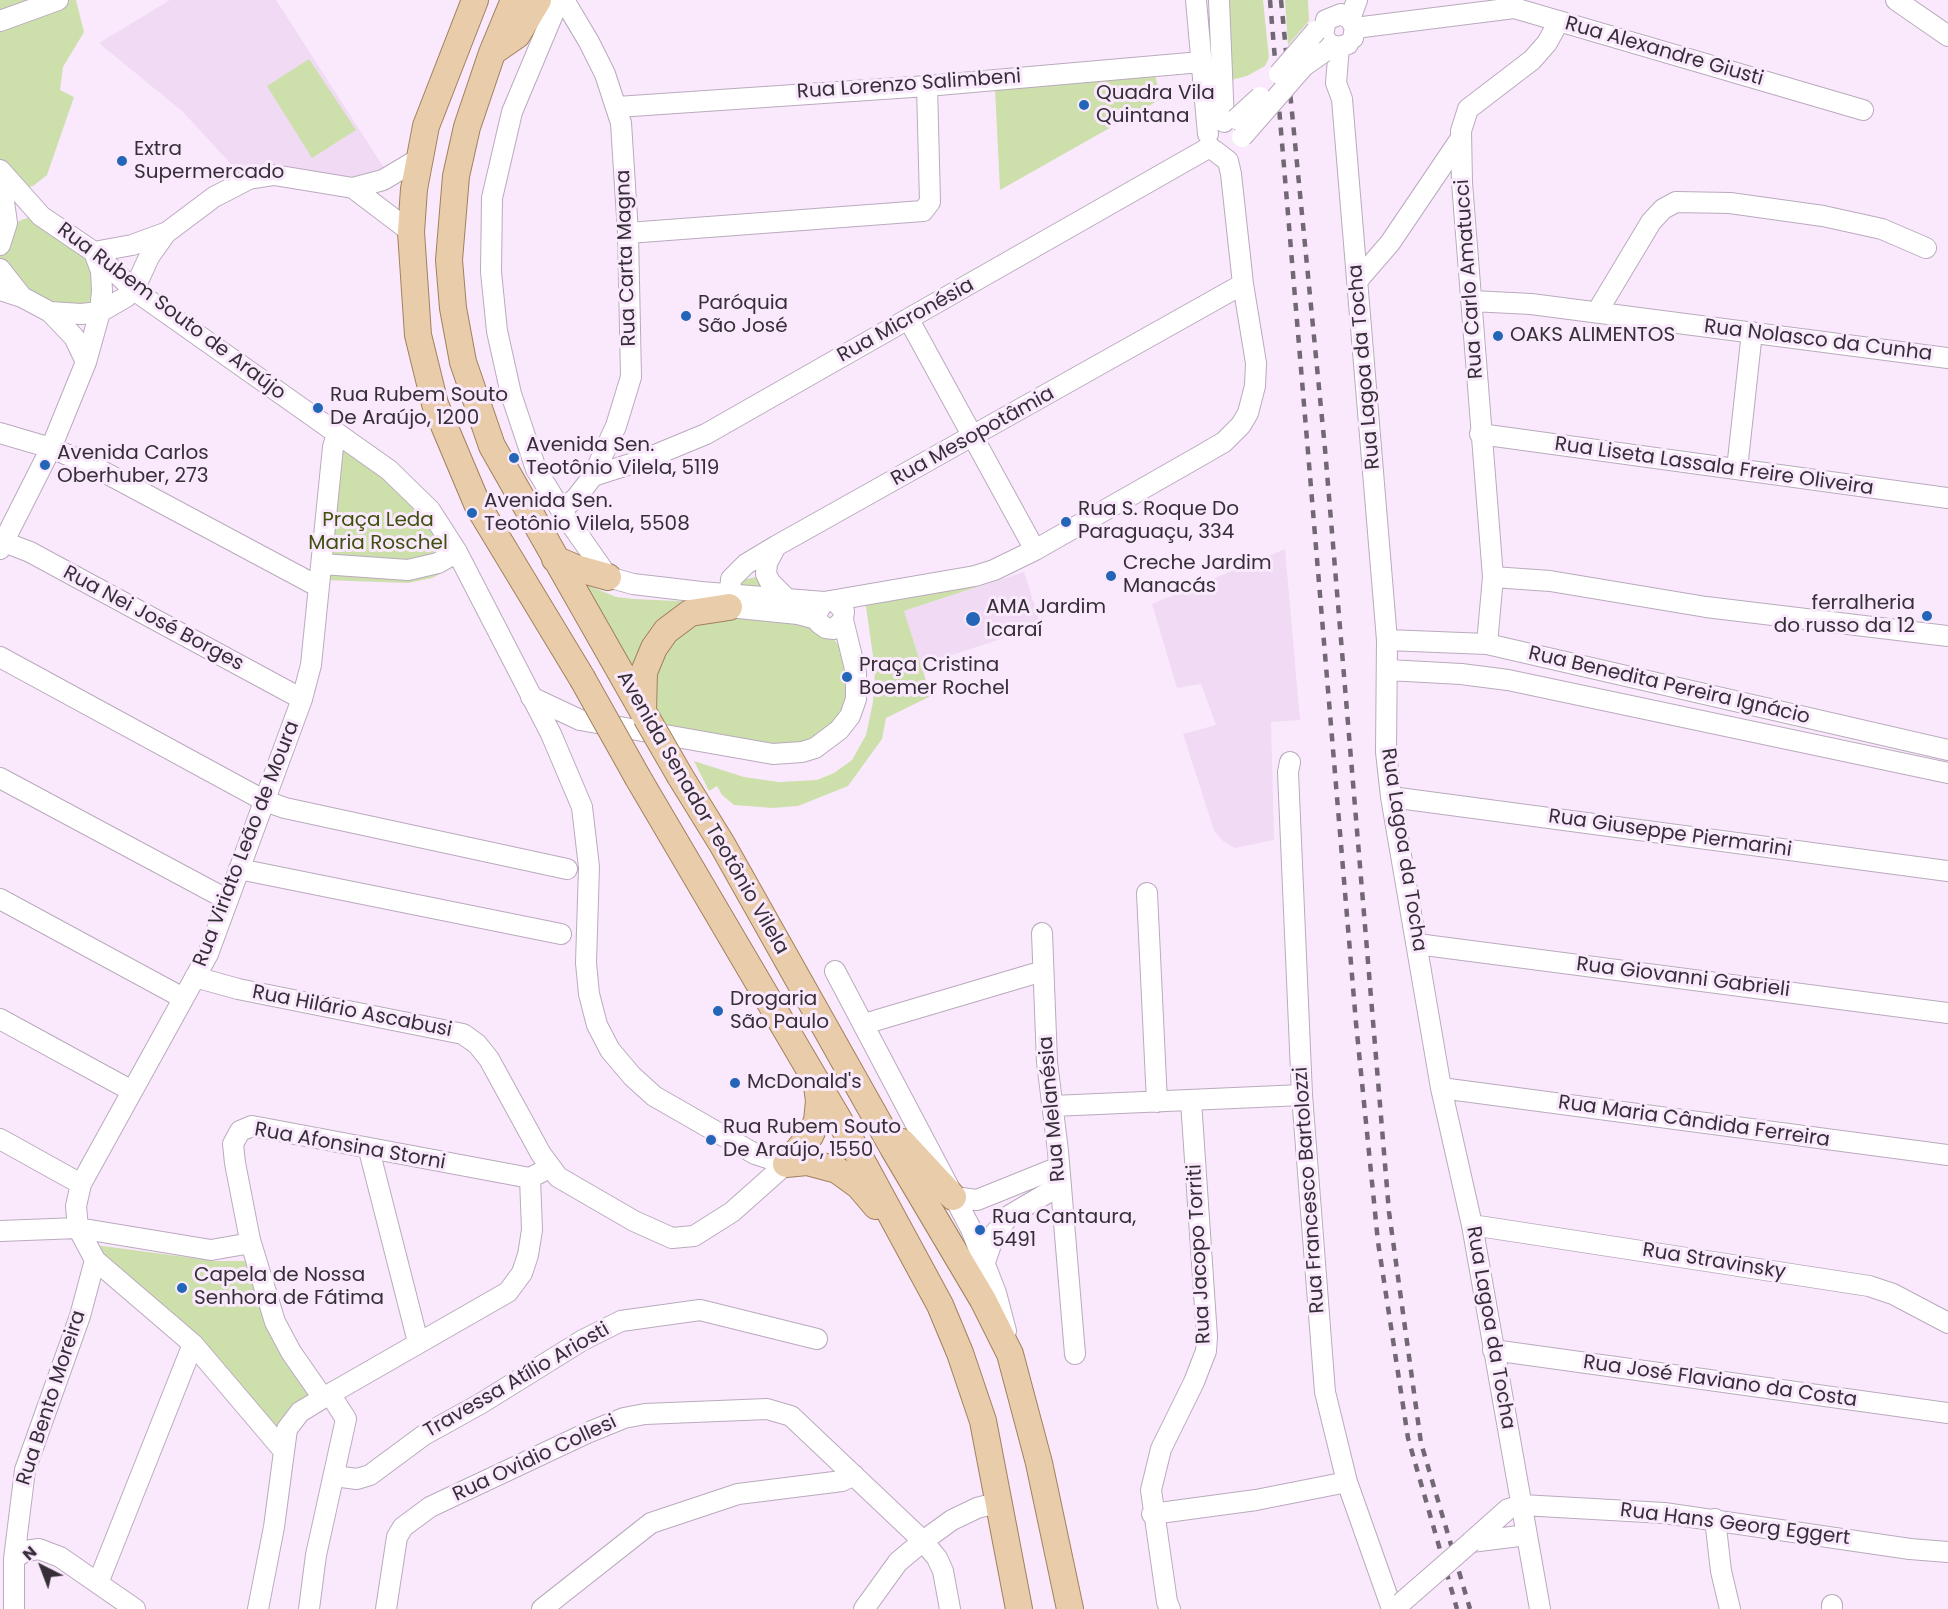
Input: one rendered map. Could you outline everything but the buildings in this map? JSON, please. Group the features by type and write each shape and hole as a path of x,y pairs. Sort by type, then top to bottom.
{"main road":[{"name":"Avenida Senador Teotônio Vilela","path":"475,0 426,126 411,232 418,335 425,368 445,432 478,506 582,678 817,1086 849,1137 940,1305 960,1353 983,1421 1019,1609"},
{"name":"Avenida Senador Teotônio Vilela","path":"514,0 492,53 467,127 456,176 449,260 453,308 463,362 492,446 555,559 680,776 722,844 872,1112 914,1167"},
{"path":"492,53 517,35 538,0"},
{"path":"555,559 608,577"},
{"path":"645,715 644,672 654,648 666,631 690,612 729,600"},
{"path":"797,1163 817,1121 819,1101 817,1086"},
{"path":"797,1163 849,1137 872,1112"},
{"path":"797,1163 837,1170 847,1175 905,1240"},
{"path":"914,1167 953,1197"},
{"path":"880,1193 893,1179 914,1167"},
{"path":"914,1167 1010,1354 1039,1463 1070,1609"}],"street":[{"path":"559,0 521,85 507,128 492,198 492,300 511,394 536,469 561,510 608,577 633,584 798,614 830,614 975,576 1035,550 1224,442 1241,425 1248,413 1255,386 1256,363 1243,284 1231,174 1228,161 1211,144 1196,0"},
{"name":"Rua Carta Magna","path":"561,510 576,498 593,476 616,426 631,377 628,233 621,123 617,107 589,42 564,0"},
{"path":"1211,144 1223,154 1232,151 1234,129 1219,0"},
{"path":"1896,0 1948,36"},
{"path":"0,21 50,1"},
{"name":"Rua Alexandre Giusti","path":"1344,34 1507,7 1863,110"},
{"path":"1234,129 1326,17 1341,14 1344,34"},
{"path":"1326,17 1323,35 1344,34"},
{"name":"Rua Carlo Amatucci","path":"1487,644 1492,577 1480,434 1461,138 1468,109 1532,60 1547,43 1559,21"},
{"path":"1234,129 1304,66 1344,34"},
{"name":"Rua Lagoa da Tocha","path":"1344,34 1347,84 1342,99 1387,640 1386,752 1391,797 1441,1088 1472,1225 1520,1536 1540,1609"},
{"name":"Rua Lorenzo Salimbeni","path":"617,107 927,86 1201,62"},
{"path":"628,233 923,212 930,202 927,86"},
{"path":"1211,144 1214,126 1234,129"},
{"path":"1358,280 1390,243 1461,138"},
{"name":"Rua Micronésia","path":"593,476 643,460 706,434 909,320 1211,144"},
{"path":"2,545 51,448 86,362 100,312 102,279 94,252 132,245 166,233 214,197 249,179 274,176 353,188 383,180 420,158"},
{"path":"0,172 7,223 0,245"},
{"name":"Rua Rubem Souto de Araújo","path":"0,172 41,216 94,252 134,290 389,470 412,489 430,510 456,552 551,734 582,807 590,867 586,963 589,994 597,1025 610,1050 632,1076 654,1096 755,1154 797,1163"},
{"path":"353,188 411,232"},
{"path":"1597,312 1651,222 1663,208 1676,202 1730,203 1823,216 1882,229 1926,248"},
{"path":"7,223 24,217 41,216"},
{"path":"50,312 81,314 100,312 134,290 149,257 166,233"},
{"path":"0,269 22,297"},
{"name":"Rua Mesopotâmia","path":"729,600 731,579 736,573 776,546 1243,284"},
{"path":"0,290 22,297 50,312 74,337 86,362"},
{"name":"Rua Nolasco da Cunha","path":"1473,301 1510,301 1948,358"},
{"path":"909,320 1035,550"},
{"path":"1737,469 1752,332"},
{"path":"0,433 51,448 117,479 319,588"},
{"name":"Rua Viriato Leão de Moura","path":"78,1228 76,1206 81,1184 208,954 302,699 311,665 333,447 337,434"},
{"name":"Rua Liseta Lassala Freire Oliveira","path":"1480,434 1948,498"},
{"name":"Rua Nei José Borges","path":"2,545 30,552 302,699"},
{"path":"776,546 767,563 766,574 770,582 785,597"},
{"path":"322,564 408,570 438,563 456,552"},
{"path":"1492,577 1550,581 1706,607 1948,636"},
{"path":"531,697 580,720 773,754 801,752 827,740 850,716 857,688 852,658 830,614 785,597 729,600"},
{"name":"Rua Benedita Pereira Ignácio","path":"1387,640 1487,644 1948,750"},
{"path":"0,657 265,801 285,808 567,869"},
{"name":"Rua Benedita Pereira Ignácio","path":"1388,670 1461,674 1508,680 1948,773"},
{"path":"551,734 580,720"},
{"name":"Rua Francesco Bartolozzi","path":"1290,762 1288,772 1302,1095 1325,1392 1347,1482 1395,1607"},
{"path":"0,778 228,900"},
{"name":"Rua Giuseppe Piermarini","path":"1391,797 1948,871"},
{"path":"239,869 561,934"},
{"path":"1147,893 1157,1102"},
{"path":"0,899 183,998"},
{"name":"Rua Melanésia","path":"1042,933 1047,1062 1060,1176 1075,1354"},
{"name":"Rua Giovanni Gabrieli","path":"1417,944 1948,1013"},
{"path":"836,971 985,1262 1003,1317 1010,1354"},
{"path":"864,1024 1043,971"},
{"name":"Rua Hilário Ascabusi","path":"195,977 238,989 463,1034 477,1044 489,1059 549,1168 566,1184 661,1234 681,1239 694,1236 732,1212 797,1163"},
{"path":"0,1019 132,1091"},
{"name":"Rua Maria Cândida Ferreira","path":"1441,1088 1948,1155"},
{"path":"1053,1106 1302,1095"},
{"name":"Rua Jacopo Torriti","path":"1170,1609 1152,1514 1151,1490 1161,1449 1206,1352 1205,1291 1191,1101"},
{"name":"Rua Afonsina Storni","path":"309,1609 316,1556 346,1419 291,1353 275,1322 251,1243 233,1144 240,1131 252,1126 369,1150 530,1178"},
{"path":"0,1139 81,1184"},
{"path":"369,1150 418,1342"},
{"path":"258,1609 274,1527 287,1429 300,1412 508,1292 525,1265 530,1243 530,1178 549,1168"},
{"path":"953,1197 976,1200 1060,1176"},
{"path":"985,1262 995,1233 1010,1215 1060,1176"},
{"name":"Rua Stravinsky","path":"1472,1225 1869,1286 1893,1294 1948,1323"},
{"path":"0,1231 78,1228 211,1250 251,1243"},
{"path":"78,1228 95,1260 193,1344 283,1450"},
{"name":"Rua Bento Moreira","path":"14,1609 14,1559 25,1470 80,1316 95,1260"},
{"name":"Travessa Atílio Ariosti","path":"334,1476 357,1479 370,1475 424,1435 480,1404 583,1340 621,1321 700,1310 817,1339"},
{"path":"98,1583 193,1344"},
{"name":"Rua José Flaviano da Costa","path":"1493,1350 1948,1413"},
{"name":"Rua Ovidio Collesi","path":"386,1609 398,1537 403,1527 418,1515 587,1433 624,1418 645,1414 767,1409 785,1412 854,1474 923,1541 937,1558 943,1571 950,1609"},
{"path":"542,1609 651,1522 738,1494 842,1481 854,1474"},
{"path":"1152,1514 1256,1500 1347,1482"},
{"path":"864,1609 898,1562 923,1541 952,1520 977,1508 1000,1502"},
{"path":"1395,1607 1515,1507"},
{"name":"Rua Hans Georg Eggert","path":"1515,1507 1664,1513 1910,1549 1948,1552"},
{"path":"1715,1519 1721,1571 1730,1609"},
{"path":"1472,1542 1520,1536"},
{"path":"14,1559 25,1551 39,1549 60,1557 135,1609"}],"shaded area":[{"path":"170,0 276,0 386,171 377,175 330,177 241,175 183,112 99,43"},
{"path":"1285,549 1300,720 1271,722 1274,840 1235,848 1223,841 1214,830 1183,734 1216,725 1201,684 1177,688 1152,604"},
{"name":"AMA Jardim Icaraí","path":"1024,572 1041,626 921,665 904,611"}],"green space":[{"path":"0,0 51,0 0,18"},
{"path":"67,0 76,0 84,32 63,67 60,90 74,97 47,175 33,186 21,190 0,164 0,23"},
{"path":"1227,0 1263,0 1269,58 1265,66 1247,76 1231,80"},
{"path":"1285,0 1308,0 1309,21 1288,45"},
{"path":"309,59 356,130 312,158 267,86"},
{"path":"1154,71 1161,99 1000,190 995,89"},
{"path":"31,217 91,252 97,294 84,307 76,309 27,297 0,262 0,252 10,227"},
{"name":"Praça Leda Maria Roschel","path":"342,443 408,492 458,565 432,578 408,583 324,580"},
{"path":"760,576 768,589 741,588 743,580"},
{"path":"585,584 616,597 722,603 693,609 637,676"},
{"path":"963,584 977,587 904,611 931,696 886,718 882,739 848,786 798,806 773,808 734,805 722,795 717,786 709,791 694,761 744,777 779,782 817,780 834,773 852,760 866,735 873,702 875,670 866,607 867,599"},
{"path":"724,615 809,622 833,638 845,654 856,692 820,753 661,729 655,700 656,662 689,623"},
{"path":"95,1245 216,1261 245,1261 265,1324 284,1358 312,1398 275,1435 102,1257"}],"railway":[{"path":"1270,0 1356,1023 1378,1242 1408,1438 1457,1609"},
{"path":"1281,0 1325,449 1389,1212 1421,1443 1470,1609"}],"place":[{"name":"Quadra Vila Quintana","path":"1084,105"},
{"name":"Extra Supermercado","path":"122,161"},
{"name":"Paróquia São José","path":"686,316"},
{"name":"OAKS ALIMENTOS","path":"1498,336"},
{"name":"Rua Rubem Souto De Araújo, 1200","path":"318,408"},
{"name":"Avenida Sen. Teotônio Vilela, 5119","path":"514,458"},
{"name":"Avenida Carlos Oberhuber, 273","path":"45,465"},
{"name":"Avenida Sen. Teotônio Vilela, 5508","path":"472,513"},
{"name":"Rua S. Roque Do Paraguaçu, 334","path":"1066,522"},
{"name":"Creche Jardim Manacás","path":"1111,576"},
{"name":"ferralheria do russo da 12","path":"1927,616"},
{"name":"AMA Jardim Icaraí","path":"973,619"},
{"name":"Praça Cristina Boemer Rochel","path":"847,677"},
{"name":"Drogaria São Paulo","path":"718,1011"},
{"name":"McDonald's","path":"735,1083"},
{"name":"Rua Rubem Souto De Araújo, 1550","path":"711,1140"},
{"name":"Rua Cantaura, 5491","path":"980,1230"},
{"name":"Capela de Nossa Senhora de Fátima","path":"182,1288"}]}
